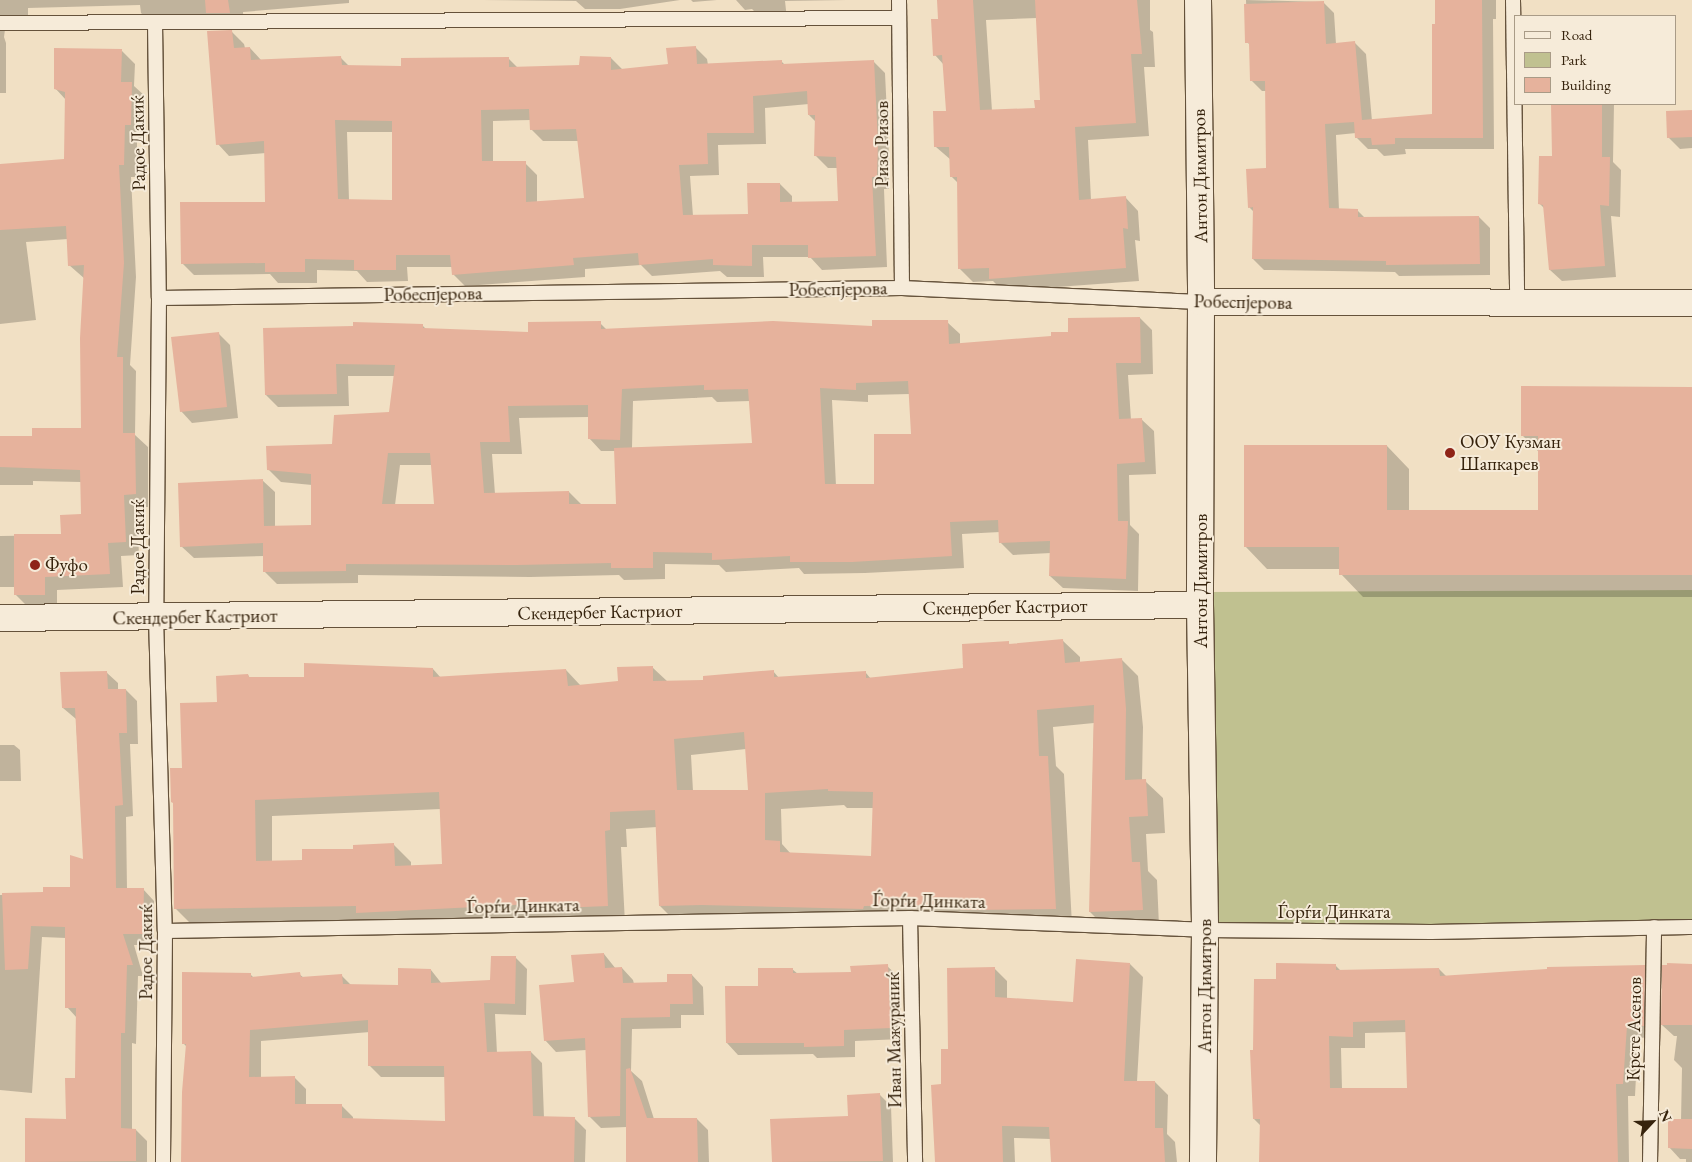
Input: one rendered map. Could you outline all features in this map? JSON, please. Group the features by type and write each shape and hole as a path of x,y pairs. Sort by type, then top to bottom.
{"street":[{"name":"Антон Димитров","path":"1198,0 1201,302 1200,605 1205,930 1204,1162"},
{"name":"Робеспјерова","path":"1201,302 1692,303"},
{"name":"Скендербег Кастриот","path":"0,618 1200,605"}],"lane":[{"name":"Ризо Ризов","path":"899,0 902,288"},
{"path":"1513,0 1514,76"},
{"path":"0,23 899,18"},
{"name":"Радое Дакиќ","path":"155,22 159,298 156,617 165,930 163,1162"},
{"path":"1514,105 1517,303"},
{"name":"Робеспјерова","path":"159,298 902,288 1201,302"},
{"name":"Ѓорѓи Динката","path":"165,930 910,918 1205,930 1431,932 1692,927"},
{"name":"Иван Мажураниќ","path":"910,918 915,1162"},
{"name":"Крсте Асенов","path":"1650,1162 1654,927"}],"green space":[{"path":"1692,590 1692,927 1205,930 1208,592"}],"building":[{"path":"205,0 228,0 230,13 206,13"},
{"path":"937,0 973,0 980,110 1035,108 1034,100 1040,100 1035,0 1137,0 1142,54 1131,54 1136,123 1075,127 1079,200 1126,196 1128,229 1123,228 1126,268 989,279 989,268 958,269 957,177 950,177 949,147 934,147 933,111 946,111 942,55 933,56 931,19 938,19"},
{"path":"1435,0 1482,0 1483,138 1395,138 1395,144 1372,145 1371,138 1355,138 1354,122 1325,124 1329,208 1358,209 1358,217 1479,216 1480,264 1386,265 1386,261 1252,259 1253,207 1248,208 1246,169 1266,168 1265,81 1250,81 1249,43 1245,43 1244,4 1324,1 1326,44 1355,41 1362,120 1432,114 1432,24 1435,24"},
{"path":"232,30 234,48 250,47 251,60 341,56 342,65 401,66 401,58 509,57 509,67 579,65 580,56 611,57 611,70 668,64 666,48 696,46 697,64 782,60 782,64 874,60 878,143 877,177 872,177 876,256 808,258 808,245 752,245 752,266 713,265 713,259 639,265 638,253 573,258 574,265 452,275 450,255 396,255 396,270 354,270 354,260 305,259 305,272 265,272 265,263 181,264 180,202 265,202 264,141 216,145 207,31","holes":["807,91 808,115 815,115 814,156 836,157 838,201 780,202 780,183 747,183 748,214 683,215 679,165 708,164 707,133 754,133 753,96","529,109 530,130 576,129 584,198 526,202 526,161 482,161 481,110","335,120 392,121 392,200 338,199"]},
{"path":"54,48 122,49 121,82 132,82 131,125 125,125 124,165 119,165 124,263 117,357 123,357 123,433 135,433 136,494 124,495 126,542 108,543 110,574 45,577 45,595 14,595 14,534 61,534 60,515 81,514 80,470 0,467 0,436 32,436 32,428 81,428 80,338 84,265 68,266 66,226 0,230 0,164 64,159 65,92 54,89"},
{"path":"1551,105 1602,105 1602,157 1610,157 1609,206 1600,205 1605,266 1549,270 1543,205 1538,204 1539,156 1552,156"},
{"path":"1692,110 1692,137 1667,138 1666,111"},
{"path":"1140,317 1141,363 1116,363 1119,419 1142,418 1145,462 1117,464 1118,521 1128,521 1126,579 1049,576 1050,541 999,543 998,520 950,522 952,556 852,562 790,562 790,556 712,560 712,553 653,552 653,568 611,568 611,563 517,565 346,564 346,571 263,572 263,543 180,547 178,483 263,479 264,526 311,525 311,474 267,470 266,446 332,444 334,415 389,412 395,365 336,364 337,394 265,395 263,328 353,326 353,322 423,324 423,328 528,332 528,322 601,321 601,329 773,321 872,326 872,320 948,320 949,344 1051,336 1051,332 1068,332 1068,318","holes":["908,381 911,434 874,434 874,484 825,484 820,388 856,390 856,383","704,385 704,390 748,389 752,443 614,448 616,504 569,504 569,491 484,493 480,442 510,442 508,406 588,405 588,439 620,440 622,389","388,453 430,453 434,504 382,504"]},
{"path":"219,332 227,407 180,412 171,337"},
{"path":"1521,386 1692,387 1692,575 1339,575 1339,547 1244,547 1244,445 1387,445 1387,510 1538,510 1538,436 1521,436"},
{"path":"1063,639 1065,663 1122,658 1126,709 1125,780 1146,779 1148,816 1129,817 1132,862 1140,862 1143,910 1089,912 1094,705 1037,710 1039,756 1048,756 1056,909 961,910 961,905 864,906 863,909 702,905 659,906 655,810 610,812 610,830 605,831 608,906 533,909 533,904 356,913 356,906 174,909 173,803 171,802 170,768 182,768 180,703 217,702 216,676 248,674 249,677 304,677 304,663 433,668 433,677 566,669 568,686 618,681 617,667 653,666 653,681 703,680 703,676 774,670 774,677 866,671 866,678 963,668 962,644 1009,641 1009,644","holes":["744,732 748,790 677,790 674,739","828,789 828,791 873,792 871,856 780,852 780,841 765,840 765,793","439,792 442,864 395,866 394,843 353,845 353,849 302,849 302,860 256,861 255,800"]},
{"path":"107,671 108,689 126,689 127,733 119,733 123,805 115,806 116,888 144,888 143,934 123,934 133,965 127,965 125,1033 121,1033 121,1128 136,1129 136,1161 25,1162 25,1118 66,1119 65,1078 75,1078 76,1008 65,1008 65,927 31,926 28,969 5,970 2,893 43,892 43,887 70,887 70,855 83,859 75,708 62,708 60,672"},
{"path":"604,953 605,968 622,967 623,983 667,982 667,974 692,974 693,1004 670,1004 670,1017 621,1018 620,1116 588,1117 585,1038 544,1041 539,985 574,982 571,955"},
{"path":"491,956 516,956 515,1004 484,1003 487,1052 531,1051 533,1116 575,1117 574,1162 181,1162 182,1092 186,1044 182,1044 182,972 251,973 251,977 300,972 301,977 342,974 343,984 398,985 398,968 431,969 431,983 490,980","holes":["368,1020 368,1066 444,1066 445,1121 342,1118 342,1104 295,1104 295,1076 249,1077 250,1030"]},
{"path":"1076,959 1130,963 1124,1081 1155,1081 1155,1128 1163,1128 1165,1162 1051,1162 1049,1127 1002,1126 1003,1162 935,1162 931,1085 941,1084 941,1049 948,1049 947,968 995,967 995,997 1073,1002"},
{"path":"1276,963 1336,964 1336,970 1439,968 1440,976 1547,969 1547,967 1645,965 1644,1026 1627,1026 1623,1084 1616,1084 1618,1162 1259,1162 1260,1119 1253,1119 1250,1050 1253,1050 1254,979 1276,979","holes":["1405,1020 1407,1088 1330,1088 1329,1036 1353,1037 1353,1022"]},
{"path":"1667,963 1692,964 1692,1025 1661,1025 1662,965 1667,965"},
{"path":"888,964 891,1028 844,1030 844,1046 804,1047 804,1043 726,1043 725,986 758,986 758,968 793,968 793,973 851,972 850,966"},
{"path":"630,1068 647,1118 697,1118 698,1162 626,1162 626,1069"},
{"path":"880,1093 883,1161 772,1162 770,1119 848,1116 847,1095"},
{"path":"1668,1119 1692,1119 1692,1149 1668,1148"}],"place":[{"name":"ООУ Кузман Шапкарев","path":"1450,453"},
{"name":"Фуфо","path":"35,565"}]}
